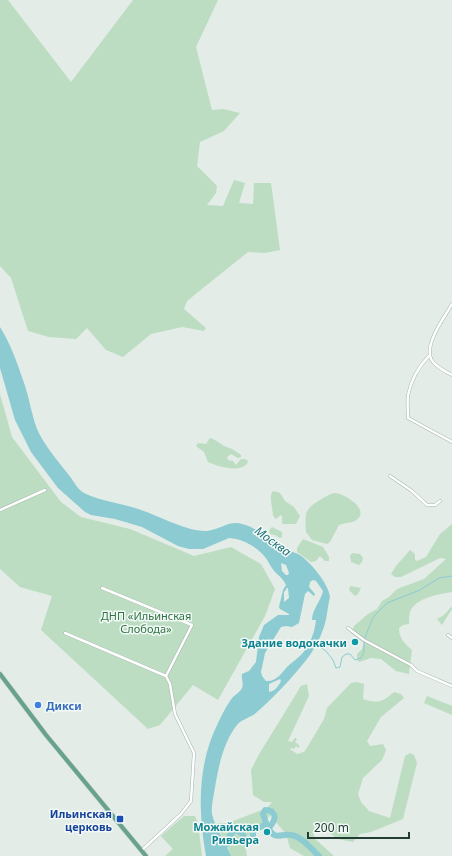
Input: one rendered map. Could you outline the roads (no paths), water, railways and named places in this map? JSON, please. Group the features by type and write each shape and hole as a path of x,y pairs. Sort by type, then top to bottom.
{"main road":[{"path":"0,674 46,735 146,856"}],"street":[{"path":"452,304 429,347 430,356 433,363 452,376"},
{"path":"430,356 421,364 412,383 408,396 408,418 452,442"},
{"path":"390,476 412,491 427,505 436,505 440,501"},
{"path":"0,510 45,490"},
{"path":"102,588 192,625 166,676"},
{"path":"348,628 364,640 411,665 417,671 452,686"},
{"path":"65,633 166,676 170,684 175,714 194,753 191,801 181,814 141,850"},
{"path":"448,635 452,638"}],"water":[{"name":"Москва","path":"0,327 18,366 37,429 43,441 78,488 83,492 98,498 135,508 181,526 199,531 212,530 233,523 247,525 302,557 318,573 329,592 330,597 324,628 314,649 283,687 270,700 255,714 237,725 224,749 217,775 212,804 212,814 231,856 206,856 203,839 201,789 206,755 218,723 233,697 242,688 242,674 249,671 256,662 259,637 264,625 278,615 289,615 279,607 283,590 286,585 262,553 249,544 239,540 229,538 203,549 189,549 178,546 142,527 115,519 91,515 85,512 58,488 31,452 15,420 0,368","holes":["281,563 286,565 289,573 286,575 282,571","313,580 316,581 323,591 312,616 312,620 316,620 312,638 304,651 278,677 273,680 266,681 261,672 265,653 281,627 292,627 299,623 305,594 308,591 314,596 315,594 309,587 310,582","288,588 289,598 284,602 284,592","280,679 281,681 273,691 269,692 269,684"]}],"waterway":[{"path":"316,644 326,651 333,660 336,668 340,667 342,657 346,654 350,654 355,660 361,658 364,652 364,640 372,620 387,603 420,590 439,578 452,576"},
{"path":"220,846 227,844 232,832 236,830 243,834 246,843 253,839 255,829 265,825 266,823 263,814 265,810 267,810 273,813 274,816 274,821 269,829 271,833 276,836 295,836 306,843 319,856"}],"place":[{"name":"Здание водокачки","path":"355,642"},
{"name":"Дикси","path":"38,705"},
{"name":"Ильинская церковь","path":"120,819"},
{"name":"Можайская Ривьера","path":"267,832"}],"park label":[{"name":"ДНП «Ильинская Слобода»","path":"146,621"}]}
